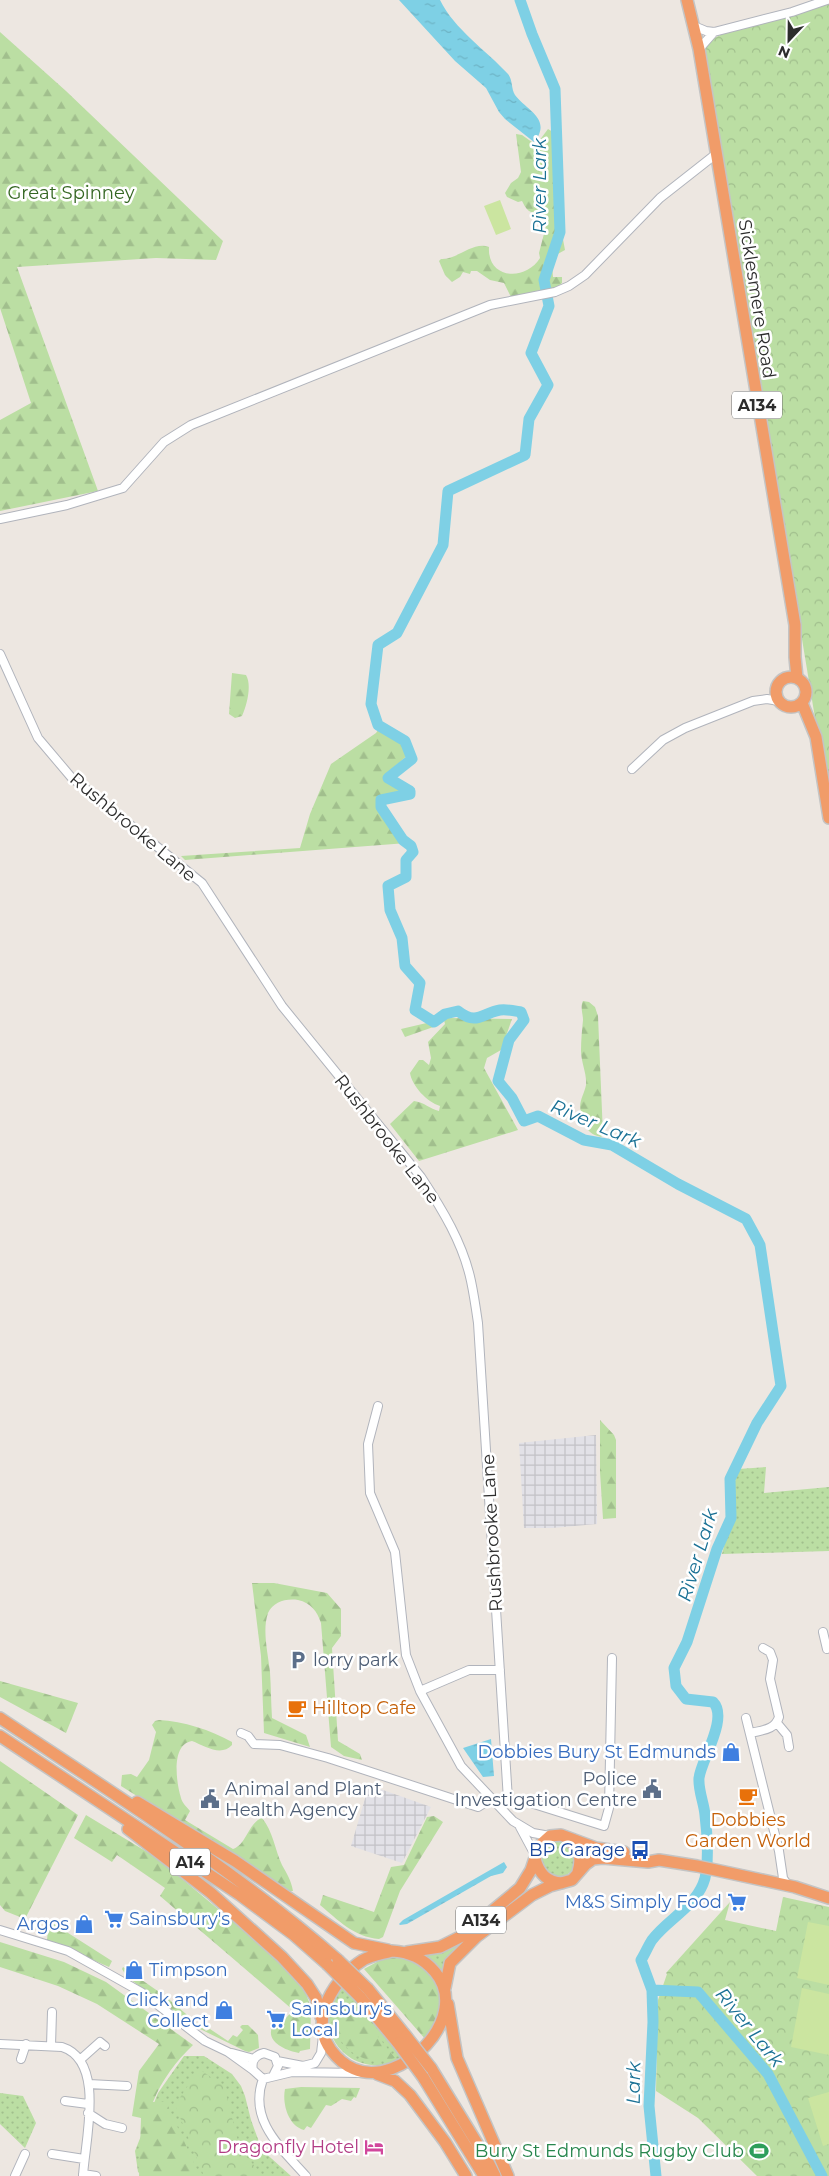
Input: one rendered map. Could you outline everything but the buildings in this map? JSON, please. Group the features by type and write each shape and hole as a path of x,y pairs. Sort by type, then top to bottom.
{"highway":[{"name":"A134","path":"687,0 699,49 716,154"},
{"name":"Sicklesmere Road","path":"716,154 795,625 793,677 804,683 807,690 806,698 798,705 816,736 829,818"},
{"path":"793,677 780,681 774,697 784,706 798,705"},
{"name":"A14","path":"0,1718 256,1893 300,1926 332,1962 364,1993 402,2040 486,2158 495,2176"},
{"name":"A14","path":"0,1736 240,1895 332,1962"},
{"path":"48,1767 64,1784 153,1847 242,1920 307,1984 316,1998 328,2046 341,2062 363,2073 377,2074 395,2081 410,2095 445,2142 466,2176"},
{"path":"94,1781 120,1792 235,1861 354,1943 385,1948 392,1952"},
{"path":"659,1860 648,1862 604,1858 593,1860 578,1872 572,1880 563,1883 553,1882 545,1878 538,1868 535,1857 539,1846 550,1836 561,1835 596,1848 649,1856 829,1902"},
{"path":"568,1839 578,1850 580,1858 578,1872"},
{"name":"A134","path":"407,1952 440,1947 457,1940 520,1888 526,1880 535,1857"},
{"path":"715,1872 769,1881 829,1898"},
{"name":"A134","path":"446,1994 450,1963 476,1937 523,1900 540,1890 563,1883"},
{"path":"323,2027 323,2010 332,1991 354,1967 373,1955 407,1952 428,1965 446,1994 457,2058 508,2176"},
{"path":"377,2074 401,2065 430,2042 439,2027 446,1994"},
{"name":"A14","path":"427,2073 484,2176"}],"street":[{"path":"694,26 714,32 792,12 827,0"},
{"path":"699,49 714,32"},
{"path":"0,520 67,505 123,488 164,442 191,425 481,308 555,292 569,286 585,275 660,198 716,154"},
{"name":"Rushbrooke Lane","path":"0,654 38,738 71,777 202,883 282,1006 421,1177 440,1205 453,1230 471,1279 478,1323 508,1800 521,1800 604,1826 609,1808 612,1658"},
{"path":"632,769 663,740 685,728 753,701 774,697"},
{"path":"378,1406 368,1444 370,1493 394,1552 406,1655 420,1691 461,1766 491,1799 519,1825 536,1834 550,1836"},
{"path":"823,1632 827,1649 829,1648"},
{"path":"750,1733 772,1727 777,1723 779,1717 770,1679 773,1660 770,1652 763,1648"},
{"path":"420,1691 469,1670 500,1670"},
{"path":"774,1698 783,1695"},
{"path":"746,1718 782,1867 783,1878 788,1886"},
{"path":"777,1723 787,1735 789,1747"},
{"path":"241,1733 248,1736 254,1744 280,1745 328,1758 478,1807 491,1799"},
{"path":"519,1825 535,1857"},
{"path":"769,1881 776,1876 782,1867"},
{"path":"0,1930 68,1951 141,1992 205,2041 228,2052 253,2070 255,2074 263,2078 274,2074 292,2072 363,2073"},
{"path":"51,2046 52,2012"},
{"path":"253,2070 254,2059 260,2054 268,2053 277,2061 303,2066 315,2063 322,2053 323,2027"},
{"path":"80,2059 100,2042 105,2046"},
{"path":"0,2044 51,2046 70,2050 80,2059 85,2068 89,2084 83,2175 96,2176"},
{"path":"20,2059 26,2044"},
{"path":"228,2052 254,2059"},
{"path":"274,2074 278,2066 277,2061"},
{"path":"263,2078 258,2102 263,2123 277,2144 306,2176"},
{"path":"89,2084 127,2086"},
{"path":"65,2101 88,2104"},
{"path":"88,2113 105,2124 122,2128"},
{"path":"15,2176 25,2154"},
{"path":"52,2154 84,2159"}],"shaded area":[{"path":"596,1435 597,1524 552,1528 524,1528 519,1443"},
{"path":"369,1785 431,1807 402,1863 351,1846"}],"green space":[{"path":"829,4 829,803 705,50 713,39 725,33"},
{"name":"Great Spinney","path":"0,32 66,91 223,241 216,260 156,258 17,267 98,491 0,511 0,420 31,403 0,308"},
{"path":"548,129 553,132 565,224 562,234 565,250 554,256 552,265 553,277 562,277 562,283 553,290 541,290 511,297 504,283 490,280 477,271 471,271 470,274 463,272 460,277 452,282 445,275 439,261 477,246 489,247 490,258 494,266 508,274 517,274 525,271 540,258 539,253 546,226 546,217 530,211 522,201 518,202 507,197 505,193 521,172 516,134 522,135 536,145"},
{"path":"500,200 511,229 496,235 484,206"},
{"path":"232,673 246,675 249,684 247,701 242,716 235,718 229,714"},
{"path":"380,727 392,734 409,750 406,757 389,773 391,781 401,786 405,793 382,797 378,799 377,805 392,828 403,835 407,843 185,860 181,856 300,848 310,814 331,764 376,733"},
{"path":"583,1001 589,1002 595,1007 598,1016 603,1135 601,1137 589,1131 583,1121 580,1108 586,1085 581,1051"},
{"path":"448,1018 512,1019 501,1050 487,1058 484,1068 518,1130 419,1161 390,1124 414,1101 439,1111 440,1106 430,1101 421,1093 411,1078 410,1073 419,1060 423,1060 429,1065 431,1058 428,1042 445,1024 444,1020 439,1021 439,1025 405,1037 401,1029"},
{"path":"600,1420 614,1435 616,1440 616,1518 603,1519 600,1472"},
{"path":"766,1467 764,1493 829,1487 829,1551 722,1554 738,1469"},
{"path":"252,1583 274,1583 327,1593 341,1609 341,1636 332,1648 338,1741 360,1754 362,1760 344,1756 331,1747 321,1623 313,1608 307,1603 298,1600 285,1600 270,1609 266,1620 265,1634 270,1672 272,1718 306,1735 310,1747 264,1733 261,1656"},
{"path":"0,1681 78,1703 66,1733 0,1697"},
{"path":"159,1720 197,1727 232,1742 232,1745 223,1750 213,1749 192,1741 185,1744 181,1749 177,1765 178,1783 183,1803 190,1811 185,1820 233,1849 241,1843 254,1824 262,1818 266,1823 293,1891 288,1891 121,1786 122,1775 131,1774 137,1777 149,1760 156,1732 152,1725 155,1721"},
{"path":"0,1761 78,1815 25,1919 5,1911 0,1905"},
{"path":"86,1815 157,1858 242,1929 291,1974 304,1989 311,2007 310,2049 300,2051 299,2053 277,2044 271,2035 271,2029 275,2023 279,2026 293,2010 160,1896 165,1888 117,1855 112,1862 74,1838"},
{"path":"434,1816 443,1822 400,1891 383,1937 379,1939 370,1938 354,1931 320,1905 323,1895 374,1912 391,1867 404,1865 427,1817"},
{"path":"558,1841 570,1847 576,1859 570,1871 558,1877 546,1871 540,1859 546,1847"},
{"path":"783,1897 829,1907 829,2176 825,2176 806,2144 803,2146 820,2176 757,2176 698,2118 656,2091 658,2000 666,1973 730,1902 725,1920 776,1931"},
{"path":"808,1922 829,1926 829,1985 797,1978"},
{"path":"54,1924 112,1961 109,1967 47,1940 48,1930"},
{"path":"468,1938 442,1976 423,1955"},
{"path":"0,1942 64,1962 106,1982 193,2045 170,2071 160,2086 153,2102 166,2102 200,2176 139,2176 141,2118 132,2116 139,2071 159,2044 97,2004 58,1986 0,1967"},
{"path":"398,1955 423,1967 436,1981 439,1989 441,1998 439,2012 426,2040 364,1969 386,1957"},
{"path":"123,1967 165,1996 206,2031 210,2029 228,2041 233,2035 237,2037 243,2030 240,2027 242,2025 248,2025 258,2035 259,2048 249,2052 245,2051 196,2027 127,1977 122,1969"},
{"path":"342,1986 365,2009 404,2058 390,2064 377,2065 363,2063 351,2058 341,2050 333,2039 329,2025 330,2010 334,1998"},
{"path":"802,1988 829,1994 829,2055 791,2047"},
{"path":"341,1994 395,2058 380,2061 367,2059 354,2054 344,2045 337,2034 334,2022 335,2008"},
{"path":"184,2056 204,2056 232,2074 241,2086 245,2096 262,2150 291,2176 143,2176 138,2172 135,2151 158,2093"},
{"path":"199,2069 224,2086 240,2149 263,2176 204,2176 175,2105"},
{"path":"301,2087 360,2088 356,2098 354,2097 351,2101 342,2099 331,2106 326,2105 311,2128 307,2126 304,2130 298,2128 290,2119 284,2101 285,2089"},
{"path":"829,2092 829,2144 823,2146 808,2098"},
{"path":"0,2093 23,2096 36,2123 25,2148 0,2124"}],"water":[{"path":"399,0 440,0 446,11 462,30 508,74 515,95 536,116 541,127 534,142 505,119 486,88 455,61"},
{"path":"491,1739 494,1776 483,1777 463,1748"},
{"path":"504,1862 507,1867 503,1873 491,1876 407,1924 399,1924 403,1920"}],"waterway":[{"name":"River Lark","path":"520,0 555,89 560,232 544,280 549,306 531,353 548,385 529,419 525,455 448,491 443,545 397,633 378,645 371,704 378,725 405,741 412,759 388,778 410,791 410,794 381,800 381,807 403,840 411,846 413,852 406,860 406,877 388,886 390,910 402,938 405,966 420,983 415,1010 434,1022 445,1014 458,1011 470,1018 500,1010 521,1012 524,1020 509,1040 498,1081 512,1098 524,1121 538,1116 584,1140 612,1145 678,1184 746,1219 760,1245 781,1386 757,1423 730,1479 731,1518 717,1549 687,1642 674,1668 676,1686 686,1699 713,1702 717,1709 716,1728 699,1778 707,1830 707,1869 699,1892 652,1940 641,1960 652,1990 698,1992 768,2074 822,2176"},
{"name":"Lark","path":"652,1990 653,2022 649,2106 656,2176"}],"place":[{"name":"lorry park","path":"298,1660"},
{"name":"Hilltop Cafe","path":"297,1708"},
{"name":"Dobbies Bury St Edmunds","path":"731,1752"},
{"name":"Police Investigation Centre","path":"652,1789"},
{"name":"Dobbies Garden World","path":"748,1796"},
{"name":"Animal and Plant Health Agency","path":"210,1799"},
{"name":"BP Garage","path":"640,1850"},
{"name":"M&S Simply Food","path":"737,1902"},
{"name":"Sainsbury's","path":"114,1919"},
{"name":"Argos","path":"84,1924"},
{"name":"Timpson","path":"134,1970"},
{"name":"Click and Collect","path":"224,2010"},
{"name":"Sainsbury's Local","path":"276,2019"},
{"name":"Dragonfly Hotel","path":"374,2147"},
{"name":"Bury St Edmunds Rugby Club","path":"759,2151"}]}
